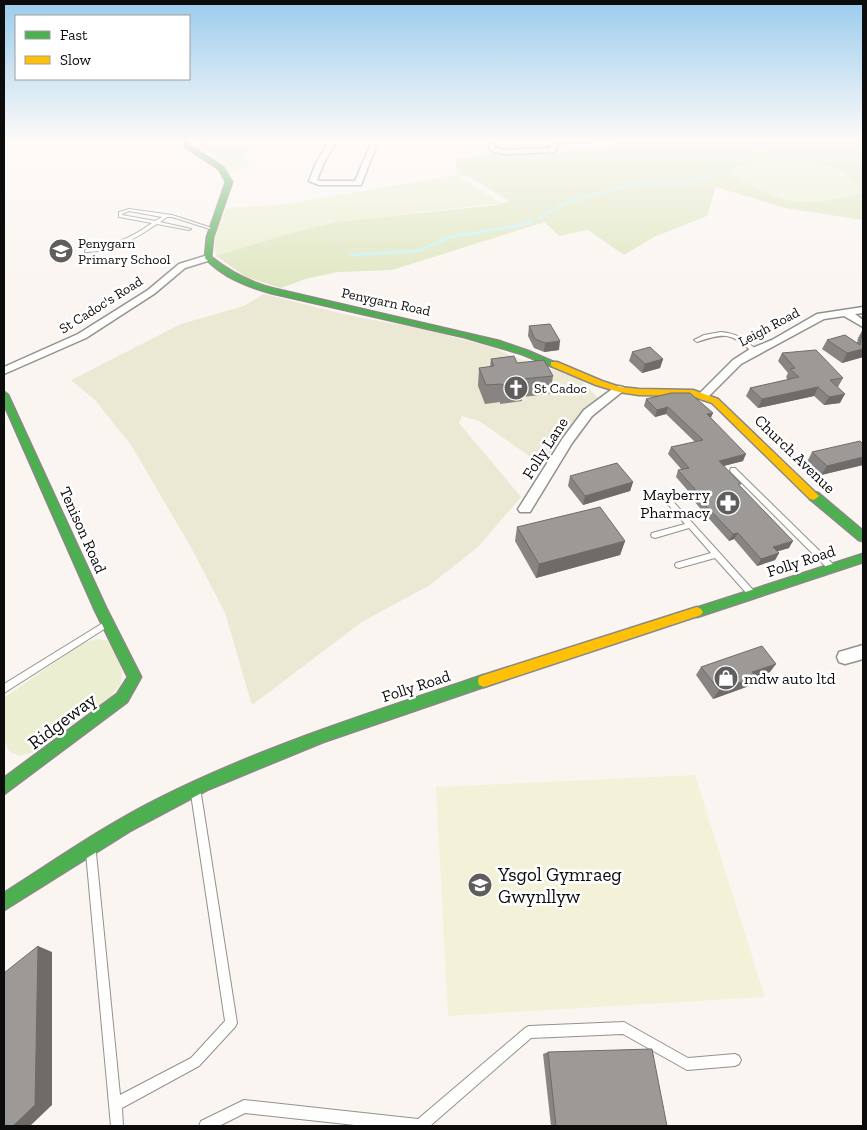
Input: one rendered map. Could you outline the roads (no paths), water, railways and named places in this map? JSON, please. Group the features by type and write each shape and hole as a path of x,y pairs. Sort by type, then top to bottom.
{"street":[{"path":"208,258 206,244 210,228 224,202 227,192"},
{"name":"St Cadoc's Road","path":"4,371 82,336 151,292 182,266 208,258"},
{"name":"Penygarn Road","path":"208,258 231,276 256,286 342,308 443,329 525,351 599,383 619,389 639,392 681,392 703,396"},
{"name":"Leigh Road","path":"703,396 737,362 754,351 776,342 821,316 863,310"},
{"path":"845,312 863,324"},
{"name":"Folly Lane","path":"525,509 567,440 588,413 619,389"},
{"name":"Tenison Road","path":"4,395 107,622 135,677"},
{"name":"Church Avenue","path":"703,396 715,401 814,496 863,537"},
{"name":"Folly Road","path":"4,902 91,846 166,803 268,756 375,716 863,558"},
{"path":"845,657 863,652"},
{"name":"Ridgeway","path":"4,787 122,698 135,677"}],"lane":[{"path":"189,229 122,218 120,213 129,210 172,216 210,228"},
{"path":"87,251 116,246 130,241 166,216"},
{"path":"697,340 712,333 721,333 744,341 754,351"},
{"path":"733,470 831,567"},
{"path":"667,499 752,594"},
{"path":"655,535 689,525"},
{"path":"679,565 716,555"},
{"path":"4,689 107,622"},
{"path":"115,1105 195,1062 231,1023 196,790"},
{"path":"91,846 117,1126"},
{"path":"206,1126 244,1106 420,1126 530,1032 624,1028 687,1064 734,1060"}],"waterway":[{"path":"538,218 572,200 604,192"},
{"path":"514,226 531,222"},
{"path":"351,255 418,251 450,237 522,225"}],"place":[{"name":"Penygarn Primary School","path":"61,251"},
{"name":"St Cadoc","path":"516,388"},
{"name":"Mayberry Pharmacy","path":"728,503"},
{"name":"mdw auto ltd","path":"726,678"},
{"name":"Ysgol Gymraeg Gwynllyw","path":"480,885"}]}
